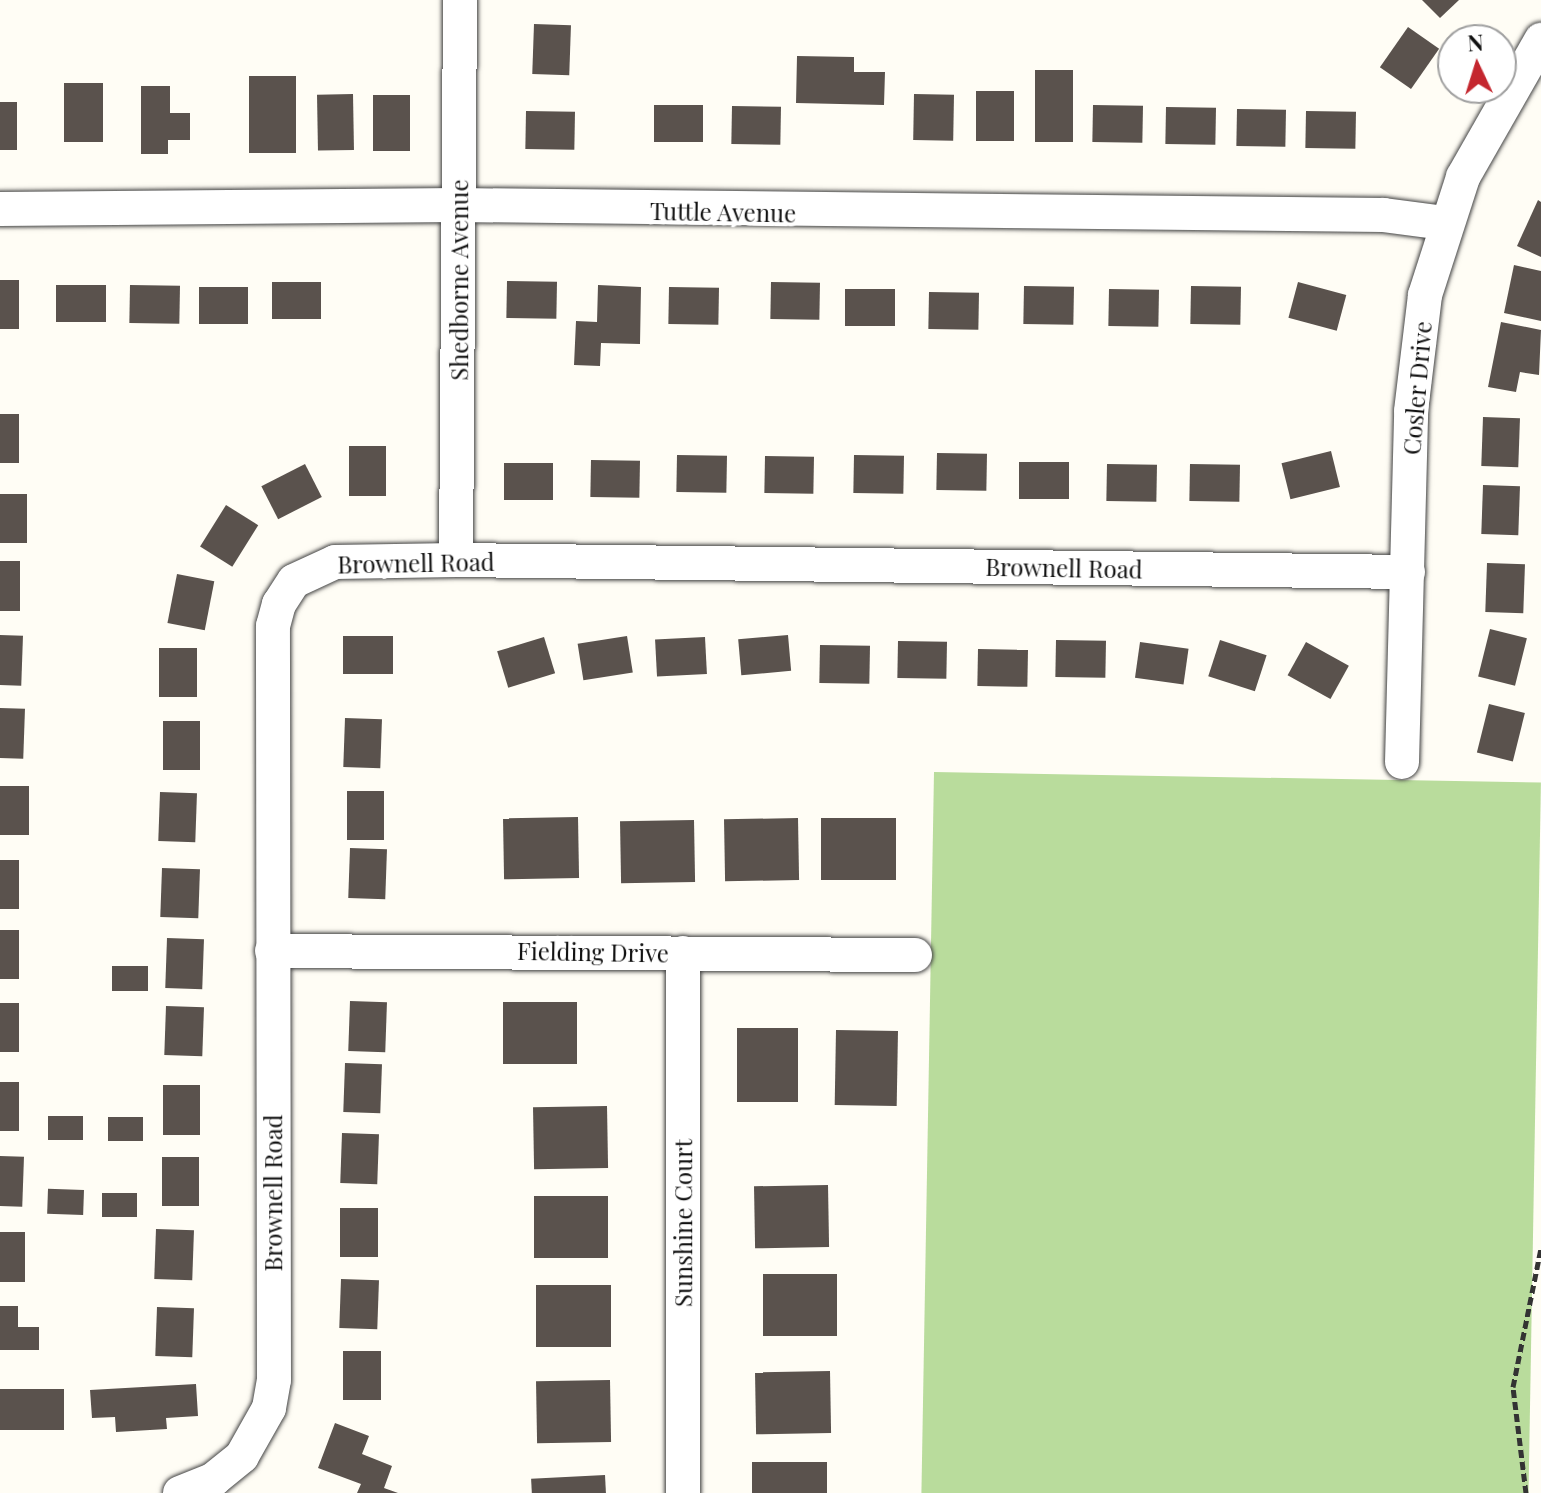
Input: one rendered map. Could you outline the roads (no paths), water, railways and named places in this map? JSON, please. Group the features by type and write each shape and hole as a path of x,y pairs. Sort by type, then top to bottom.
{"street":[{"name":"Shedborne Avenue","path":"456,560 460,0"},
{"name":"Cosler Drive","path":"1402,762 1415,356 1445,223 1491,122 1541,40"},
{"name":"Tuttle Avenue","path":"0,209 458,205 1384,215 1445,223"},
{"name":"Brownell Road","path":"180,1493 214,1479 242,1456 269,1408 274,1380 273,626 279,604 294,581 335,562 456,560 1408,572"},
{"name":"Fielding Drive","path":"272,951 915,955"},
{"name":"Sunshine Court","path":"683,953 683,1493"}]}
